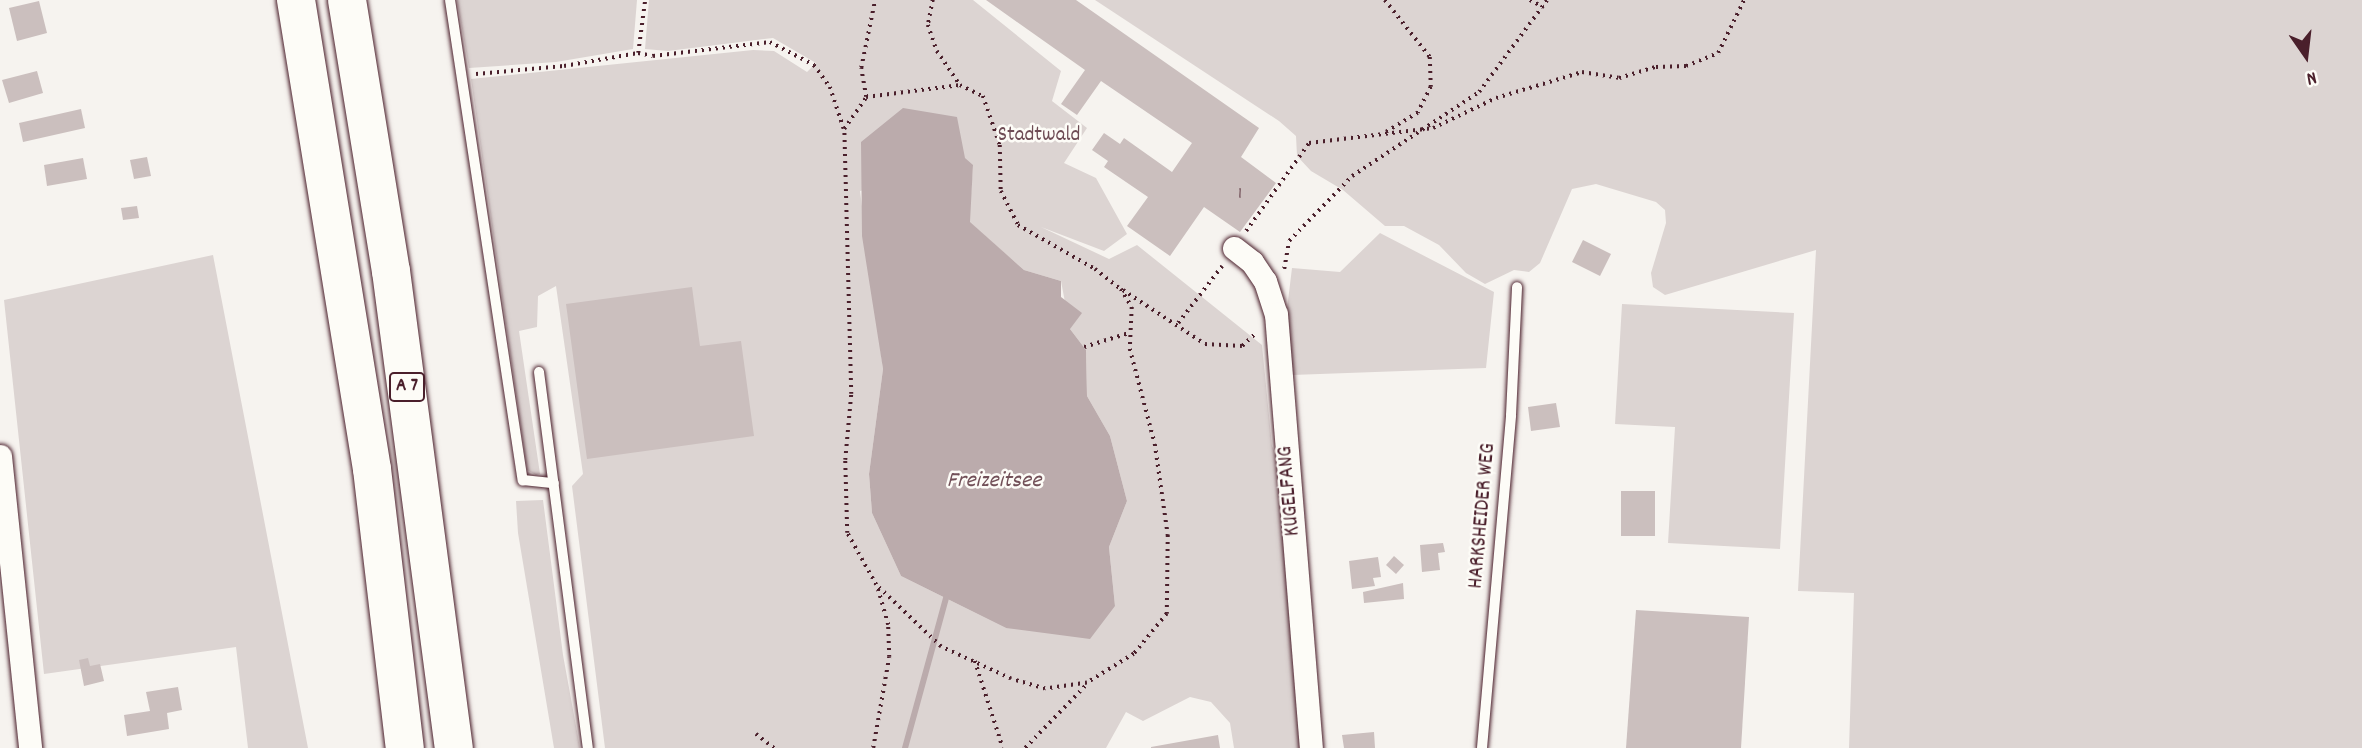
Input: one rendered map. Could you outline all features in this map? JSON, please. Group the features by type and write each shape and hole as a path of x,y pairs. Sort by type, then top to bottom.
{"highway":[{"name":"A 7","path":"296,0 372,469 405,748"},
{"name":"A 7","path":"347,0 391,271 454,748"}],"street":[{"name":"KUGELFANG","path":"1239,241 1265,281 1276,314 1311,748"},
{"path":"0,456 30,748"}],"lane":[{"path":"450,0 523,480 554,483"},
{"name":"HARKSHEIDER WEG","path":"1482,748 1510,415 1517,287"},
{"path":"539,372 588,748"}],"path":[{"path":"638,52 645,0"},
{"path":"844,129 866,97 861,68 875,0"},
{"path":"933,0 928,24 937,51 960,85 983,96 1000,145 1002,191 1018,225 1178,323 1210,284"},
{"path":"1384,133 1418,113 1431,87 1430,57 1385,0"},
{"path":"1530,0 1543,7"},
{"path":"1352,176 1428,129 1479,92 1547,0"},
{"path":"1239,241 1309,143 1428,129 1453,122 1496,98 1582,72 1619,78 1656,67 1686,66 1718,53 1744,0"},
{"path":"460,74 523,71 638,52 653,57 770,42 814,65 830,87 844,129 851,394 845,460 847,533 876,585 888,625 889,657 873,748"},
{"path":"866,97 960,85"},
{"path":"1025,748 1087,683 1134,654 1167,614 1168,535 1155,444 1129,333 1132,307 1121,289"},
{"path":"1084,347 1129,333"},
{"path":"876,585 926,636 941,646 1011,679 1045,689 1087,683"},
{"path":"975,661 1003,748"},
{"path":"756,734 774,748"}],"green space":[{"path":"457,0 637,0 633,49 556,62 469,68"},
{"name":"Stadtwald","path":"649,0 973,0 1061,71 1052,101 1087,128 1064,163 1096,178 1127,234 1104,251 1041,227 1109,259 1137,245 1262,345 1272,446 1287,477 1306,748 1234,748 1230,723 1211,702 1190,697 1143,721 1126,712 1106,748 605,748 572,486 583,474 556,286 538,296 537,327 519,331 540,474 536,475 527,470 471,79 753,50 774,51 807,72 816,63 773,38 668,51 645,49","holes":["973,165 969,222 1024,270 1061,281 1070,329 1086,350 1087,396 1110,436 1127,501 1109,547 1115,606 1006,628 901,576 872,513 869,474 883,369 860,191"]},
{"path":"1095,0 2362,0 2362,748 1849,748 1854,593 1798,591 1816,250 1665,295 1653,287 1651,273 1666,223 1665,210 1656,202 1596,184 1572,189 1540,263 1529,272 1514,270 1485,284 1466,273 1439,245 1404,226 1385,226 1343,190 1311,171 1297,156 1296,136 1279,121"},
{"path":"1380,233 1494,292 1486,368 1292,375 1287,309 1292,268 1340,272"},
{"path":"213,255 308,748 248,748 236,647 44,674 4,300"},
{"path":"1622,304 1794,313 1780,549 1668,543 1675,427 1615,424"},
{"path":"543,500 563,655 580,748 554,748 518,533 516,501"}],"water":[{"name":"Freizeitsee","path":"903,108 957,117 965,158 973,165 970,222 1024,270 1061,281 1061,297 1082,313 1070,329 1086,350 1087,396 1110,436 1127,501 1109,547 1115,606 1090,639 1006,628 901,576 872,513 869,474 883,369 862,236 861,142"}],"building":[{"path":"986,0 1076,0 1259,128 1241,157 1276,183 1240,232 1204,207 1170,256 1127,226 1148,197 1104,167 1108,161 1092,150 1104,133 1120,144 1124,138 1172,172 1192,143 1101,81 1077,115 1061,104 1085,70"},
{"path":"39,1 47,33 17,41 9,8"},
{"path":"37,71 43,93 9,103 2,80"},
{"path":"81,109 85,128 23,142 19,123"},
{"path":"147,157 151,176 134,179 130,160"},
{"path":"83,158 87,179 47,186 44,165"},
{"path":"137,206 139,218 123,220 121,208"},
{"path":"1583,240 1611,254 1600,276 1572,262"},
{"path":"692,287 700,346 741,341 754,436 587,459 566,304"},
{"path":"1556,403 1560,427 1531,431 1528,407"},
{"path":"1621,491 1655,491 1655,536 1621,536"},
{"path":"1443,543 1445,552 1438,553 1440,570 1422,572 1420,545"},
{"path":"1394,556 1404,565 1396,574 1386,565"},
{"path":"1378,557 1381,577 1373,578 1375,586 1352,589 1349,561"},
{"path":"1403,583 1404,599 1364,603 1363,592"},
{"path":"1636,610 1749,617 1741,748 1626,748"},
{"path":"88,658 90,666 100,664 104,681 84,686 79,660"},
{"path":"178,687 182,710 167,713 169,729 127,736 124,715 150,711 146,692"},
{"path":"1374,732 1375,748 1344,748 1342,735"},
{"path":"1218,735 1220,748 1151,748 1151,747"}],"waterway":[{"path":"905,748 946,598"}]}
